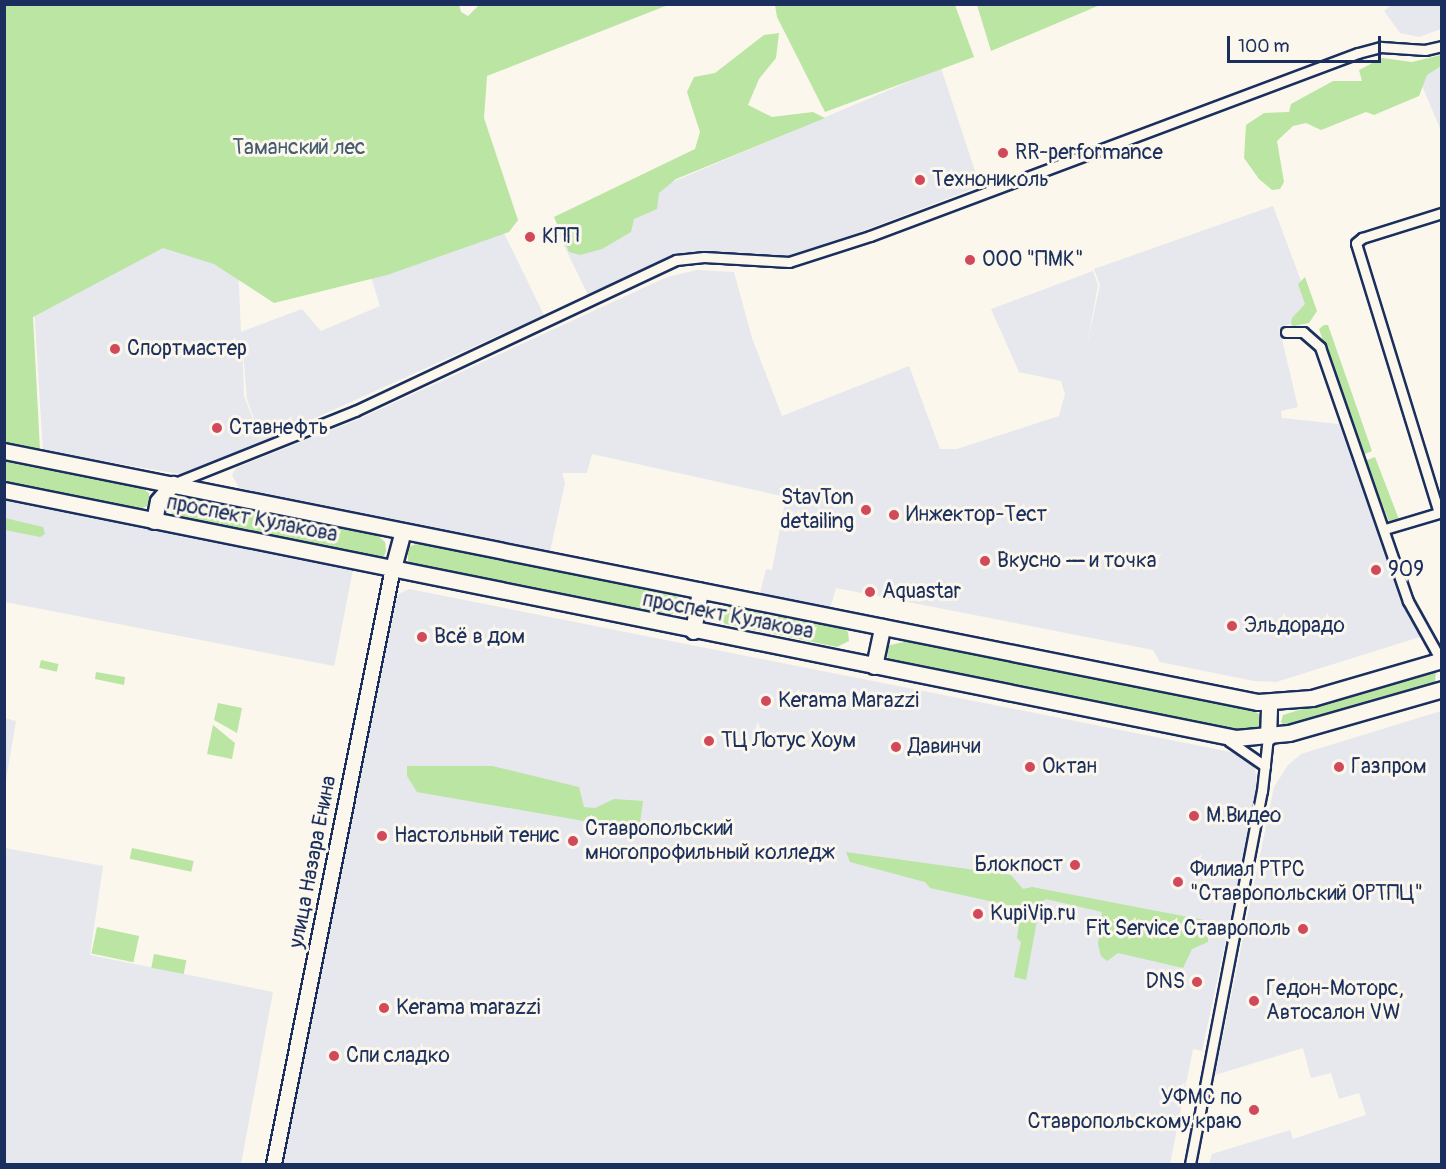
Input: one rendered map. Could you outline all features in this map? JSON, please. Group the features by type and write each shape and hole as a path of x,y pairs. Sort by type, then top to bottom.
{"main road":[{"name":"проспект Кулакова","path":"4,451 1269,703 1312,698 1441,660"},
{"path":"154,521 158,501 173,484"},
{"name":"проспект Кулакова","path":"4,490 1210,734 1268,737 1289,733 1442,689"},
{"path":"393,568 403,531"},
{"name":"улица Назара Енина","path":"274,1164 393,568"},
{"path":"693,631 700,591"},
{"path":"874,666 882,627"},
{"path":"1268,737 1269,703"}],"street":[{"path":"173,484 355,411 676,260 704,257 789,262 870,236 1358,53 1381,47 1425,50 1442,46"},
{"path":"1385,530 1440,512 1356,243 1362,238 1442,213"},
{"path":"1286,332 1303,332 1320,347 1408,601 1441,660"},
{"path":"1268,753 1289,733"},
{"path":"1210,734 1248,751 1265,766"},
{"path":"1190,1164 1262,791 1268,737"},
{"path":"1248,751 1256,764 1262,791"}],"shaded area":[{"path":"1392,4 1441,5 1441,29 1419,37 1400,33 1384,11"},
{"path":"1441,62 1441,131 1416,71"},
{"path":"941,68 980,186 808,252 776,258 697,253 645,268 588,295 557,231"},
{"path":"1273,206 1310,305 1305,320 1279,327 1298,407 1281,411 1282,418 1339,424 1423,636 1276,682 1254,681 1160,662 1153,650 836,588 830,609 760,593 766,569 772,570 786,497 592,454 587,473 562,473 565,483 550,552 239,488 232,475 236,468 359,419 667,277 697,270 734,272 752,338 782,416 909,366 940,449 957,449 1059,416 1065,394 1061,381 1019,372 991,309 1093,271 1098,285 1087,345 1100,285 1094,269"},
{"path":"500,225 544,315 262,442 247,399 242,339 244,396 262,443 186,475 43,451 34,308 164,227 237,241 241,332 302,309 321,331 380,306 371,277"},
{"path":"4,499 353,567 334,666 4,602"},
{"path":"409,589 1236,753 1249,759 1255,769 1258,790 1202,1051 1193,1049 1170,1164 282,1164 396,595"},
{"path":"1441,711 1441,1164 1209,1164 1212,1154 1290,1130 1293,1139 1366,1115 1359,1093 1339,1099 1331,1073 1311,1078 1303,1048 1215,1075 1274,787 1288,765 1301,754"},
{"path":"4,718 16,721 5,786"},
{"path":"5,848 103,866 90,955 273,992 241,1164 5,1164"}],"green space":[{"name":"Таманский лес","path":"459,4 461,12 468,16 479,5 668,5 487,76 484,118 518,220 509,232 387,275 274,303 214,264 163,248 33,317 40,450 5,443 5,5"},
{"path":"977,4 1100,5 991,51"},
{"path":"775,5 955,5 974,57 825,112 777,17"},
{"path":"779,33 776,58 759,79 748,105 772,117 813,112 825,118 676,179 659,193 657,209 634,219 631,232 602,249 580,255 569,252 554,217 695,149 700,132 687,92 694,77 715,73 764,35"},
{"path":"1441,55 1441,66 1427,75 1419,96 1374,115 1366,112 1321,130 1306,123 1293,126 1277,141 1284,182 1280,189 1272,190 1259,179 1244,158 1246,125 1264,113 1289,112 1291,104 1333,81 1362,81 1359,70 1382,58 1412,62"},
{"path":"1305,277 1317,311 1309,323 1294,326 1291,325 1292,318 1305,304 1298,284"},
{"path":"1328,325 1372,451 1365,454 1361,453 1319,329"},
{"path":"1375,457 1399,520 1390,524 1366,461"},
{"path":"5,459 139,486 149,493 150,505 136,510 5,482"},
{"path":"182,495 377,535 385,542 386,551 384,556 374,558 174,517 167,504"},
{"path":"5,518 43,527 45,534 40,537 5,530"},
{"path":"422,542 671,592 681,600 682,610 667,616 413,565 408,561 408,547"},
{"path":"729,605 841,627 848,632 849,641 837,647 725,624 717,612"},
{"path":"908,641 1251,708 1260,715 1261,725 1248,731 1210,726 888,661 886,646"},
{"path":"41,660 59,664 57,672 39,668"},
{"path":"1431,669 1436,671 1435,682 1294,724 1285,726 1281,722 1283,715"},
{"path":"96,672 125,677 124,685 95,679"},
{"path":"218,703 242,708 237,733 214,720"},
{"path":"213,725 235,743 232,759 207,754"},
{"path":"407,766 492,766 579,787 584,807 595,808 614,799 643,801 640,823 635,830 417,792 407,776"},
{"path":"132,848 194,861 191,872 130,859"},
{"path":"846,852 1011,875 1023,889 1032,887 1204,920 1208,924 1208,942 1192,949 1183,968 1118,953 1107,961 1101,956 1098,944 1102,912 1046,899 1034,909 1038,915 1026,980 1014,977 1021,942 1017,938 1021,908 930,888 925,882 850,862"},
{"path":"97,927 139,936 133,962 91,953"},
{"path":"154,954 186,960 184,974 151,968"}],"place":[{"name":"RR-performance","path":"1003,153"},
{"name":"Технониколь","path":"920,180"},
{"name":"КПП","path":"530,237"},
{"name":"ООО \"ПМК\"","path":"970,260"},
{"name":"Спортмастер","path":"115,349"},
{"name":"Ставнефть","path":"217,428"},
{"name":"StavTon detailing","path":"866,510"},
{"name":"Инжектор-Тест","path":"894,515"},
{"name":"Вкусно — и точка","path":"985,561"},
{"name":"909","path":"1376,570"},
{"name":"Aquastar","path":"870,592"},
{"name":"Эльдорадо","path":"1232,626"},
{"name":"Всё в дом","path":"422,637"},
{"name":"Kerama Marazzi","path":"766,701"},
{"name":"ТЦ Лотус Хоум","path":"709,741"},
{"name":"Давинчи","path":"896,747"},
{"name":"Октан","path":"1030,767"},
{"name":"Газпром","path":"1339,767"},
{"name":"М.Видео","path":"1194,816"},
{"name":"Настольный тенис","path":"382,836"},
{"name":"Ставропольский многопрофильный колледж","path":"573,841"},
{"name":"Блокпост","path":"1075,865"},
{"name":"Филиал РТРС \"Ставропольский ОРТПЦ\"","path":"1178,882"},
{"name":"KupiVip.ru","path":"978,914"},
{"name":"Fit Service Ставрополь","path":"1303,929"},
{"name":"DNS","path":"1197,982"},
{"name":"Гедон-Моторс, Автосалон VW","path":"1254,1001"},
{"name":"Kerama marazzi","path":"384,1008"},
{"name":"Спи сладко","path":"334,1056"},
{"name":"УФМС по Ставропольскому краю","path":"1254,1110"}]}
